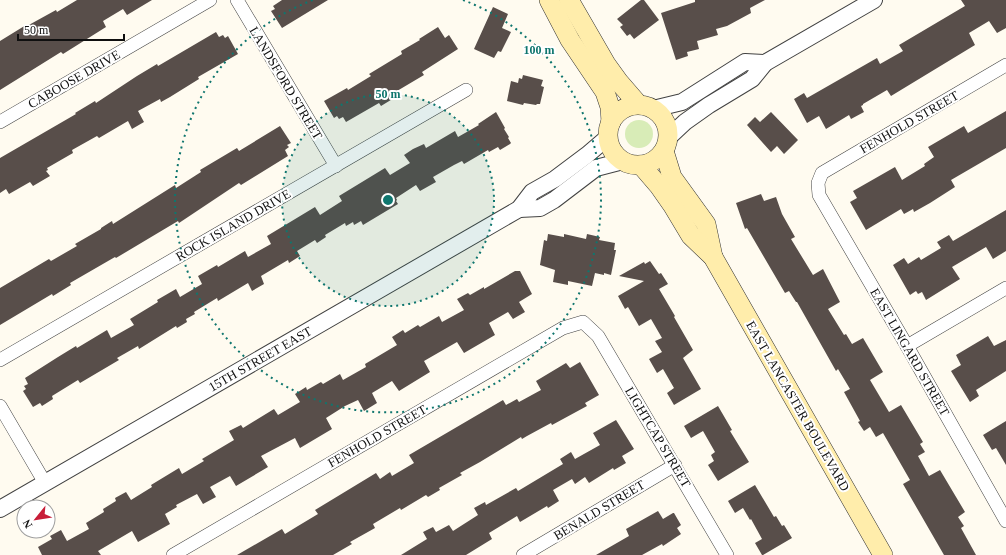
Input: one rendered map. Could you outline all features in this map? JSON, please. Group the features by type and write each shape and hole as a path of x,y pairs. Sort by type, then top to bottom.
{"main road":[{"path":"549,0 570,40 605,92 610,107 611,146 616,154 632,163 656,158 666,144 667,126 662,116 646,107 619,82 606,64 569,0"},
{"path":"610,130 618,113 628,108 646,107"},
{"name":"EAST LANCASTER BOULEVARD","path":"666,144 672,177 706,224 713,257"},
{"name":"EAST LANCASTER BOULEVARD","path":"632,163 659,186 674,206 691,236 713,257 883,555"}],"street":[{"name":"CABOOSE DRIVE","path":"0,122 210,0"},
{"name":"LANDSFORD STREET","path":"237,0 336,166"},
{"path":"666,144 685,122 709,105 752,79 765,63 874,0"},
{"path":"646,107 682,102 745,62 765,63"},
{"name":"FENHOLD STREET","path":"818,183 822,173 1006,65"},
{"name":"ROCK ISLAND DRIVE","path":"0,360 466,90"},
{"name":"15TH STREET EAST","path":"0,509 519,209 532,192 555,179 587,155 610,130"},
{"name":"15TH STREET EAST","path":"519,209 540,208 554,200 591,171 610,164 632,163"},
{"name":"EAST LINGARD STREET","path":"818,183 819,195 1002,507 1006,522"},
{"path":"907,346 1006,288"},
{"name":"FENHOLD STREET","path":"173,555 563,328 583,322"},
{"name":"LIGHTCAP STREET","path":"583,322 598,336 727,555"},
{"path":"0,406 45,483"},
{"name":"BENALD STREET","path":"523,555 675,465"}],"green space":[{"path":"639,120 649,124 653,134 649,144 639,148 629,144 625,134 629,124"}],"building":[{"path":"77,0 152,0 127,15 123,9 103,21 106,27 63,54 61,52 0,90 0,41 26,25 27,26 56,10 57,12"},
{"path":"282,0 328,0 282,28 271,11 275,9 273,6"},
{"path":"641,0 644,0 659,20 634,39 630,34 627,36 620,27 623,25 617,19"},
{"path":"695,0 765,0 750,8 751,13 727,26 716,29 718,35 697,41 699,49 687,52 688,56 676,60 661,13 695,2"},
{"path":"961,0 1006,0 1006,28 997,33 989,21 969,33 975,45 891,96 887,90 863,104 861,106 864,112 851,119 849,115 826,129 819,116 807,123 794,99 804,93 807,98 877,58 880,64 903,51 899,45 965,6"},
{"path":"493,7 508,14 502,28 511,32 501,52 498,51 494,58 474,49"},
{"path":"438,27 445,38 449,35 458,49 422,72 424,75 397,91 399,95 381,106 379,103 346,122 343,117 339,119 337,116 334,118 324,101 347,88 348,90 371,76 369,74 402,54 401,51"},
{"path":"216,32 219,37 223,35 225,38 228,36 238,54 198,77 199,79 170,97 161,102 160,99 138,111 144,122 132,129 128,121 99,138 97,136 72,150 73,153 47,168 48,170 46,171 50,176 33,186 30,182 9,194 6,189 0,193 0,158 76,114 75,113 95,101 96,103 157,64 158,66"},
{"path":"523,75 543,80 541,86 544,87 540,104 536,105 524,103 523,105 507,101 511,81 518,83 519,78 522,79"},
{"path":"1006,111 1006,148 951,180 955,187 930,203 914,212 913,209 904,214 901,209 866,230 850,202 857,198 853,191 895,167 902,180 925,166 924,164 934,157 928,147 964,126 968,133"},
{"path":"496,112 511,143 500,150 498,147 489,152 488,150 464,164 462,161 454,165 433,177 436,182 420,191 416,185 396,198 398,204 363,225 361,221 354,225 353,222 346,226 345,223 325,235 326,237 317,243 315,240 297,251 300,256 289,263 288,260 261,276 264,284 252,291 248,283 218,301 217,298 194,312 195,314 186,319 187,322 177,328 176,326 139,349 138,346 117,358 119,360 80,383 78,380 52,396 53,399 42,406 40,403 33,407 23,391 26,389 24,386 28,384 25,378 76,346 77,348 107,330 111,338 134,325 130,319 158,302 157,300 176,289 180,297 202,284 198,276 217,265 218,267 245,251 248,257 271,244 267,236 315,207 320,215 342,201 339,196 385,168 390,175 410,163 404,155 413,149 424,144 426,148 455,131 458,137 479,125 478,124"},
{"path":"771,112 798,140 784,154 777,146 771,152 747,125 755,117 760,122"},
{"path":"280,126 291,143 287,145 289,147 285,150 288,156 241,185 239,183 179,223 178,221 116,258 115,257 70,283 71,285 53,296 52,294 0,325 0,288 49,259 51,261 77,246 75,244 112,221 113,224 175,185 176,188 201,172 200,170 237,148 239,151"},
{"path":"761,194 764,201 776,197 782,214 795,237 791,239 813,275 823,269 840,302 828,309 844,335 846,334 852,344 863,338 883,372 870,380 889,412 901,405 923,442 920,444 925,452 918,456 929,476 940,470 965,512 958,517 964,526 961,528 976,555 944,555 903,484 910,480 883,433 876,437 870,427 864,431 858,422 860,421 844,392 850,389 838,369 836,371 797,302 789,291 785,293 747,228 745,229 736,203"},
{"path":"1006,210 1006,251 993,259 986,247 952,267 960,279 926,300 922,292 918,294 916,291 910,295 893,265 904,258 908,264 919,257 921,260 941,248 937,242 949,235 953,241"},
{"path":"548,234 564,237 564,234 586,239 587,234 600,237 599,240 615,243 614,250 616,250 611,275 595,273 592,286 568,281 568,285 553,282 555,270 540,265 544,240 547,241"},
{"path":"650,261 659,274 661,273 668,284 659,289 693,350 683,358 701,389 674,405 667,393 674,388 663,369 657,373 649,359 662,352 655,341 662,338 651,319 639,326 628,307 625,309 618,296 644,281 619,276 644,262 645,264"},
{"path":"515,271 520,271 532,294 519,302 525,312 513,319 508,312 489,323 495,335 464,353 457,342 424,361 430,372 399,391 392,381 372,393 377,403 364,411 358,400 345,406 326,418 332,429 300,448 295,438 261,456 268,467 236,486 230,476 210,487 216,497 203,504 197,494 176,505 177,507 165,514 170,524 138,542 132,531 98,551 101,555 42,555 38,547 52,539 56,539 56,533 61,530 67,541 89,529 86,523 104,512 103,509 116,501 115,498 126,492 131,500 152,487 151,485 179,468 182,474 204,461 202,459 234,440 229,431 241,425 243,428 274,409 278,415 300,402 295,394 306,387 307,390 321,382 323,384 340,374 343,380 366,367 365,364 397,345 392,337 403,330 405,333 418,325 420,327 439,316 442,322 464,310 457,299 468,293 470,295 484,287 484,289"},
{"path":"988,336 994,346 1006,340 1006,371 976,390 979,396 970,402 951,371 961,365 956,355"},
{"path":"580,362 599,395 585,403 587,406 552,425 551,423 522,439 521,437 460,473 462,475 439,488 440,490 428,497 426,495 401,510 400,508 373,524 375,528 350,542 352,544 333,555 237,555 282,529 285,534 318,514 315,510 376,473 380,479 390,472 392,476 414,463 409,455 503,400 506,405 517,399 519,402 541,390 536,381 566,363 570,368"},
{"path":"718,406 732,430 730,431 749,462 718,481 708,465 714,461 711,455 715,452 703,431 691,438 684,426"},
{"path":"616,420 634,449 622,456 626,463 614,470 613,468 589,483 585,477 575,484 572,479 553,490 559,501 548,508 547,506 520,522 517,516 489,533 492,539 466,555 401,555 427,539 423,532 433,527 436,532 449,525 453,531 478,515 474,508 485,502 486,505 516,488 518,491 563,464 560,459 571,452 575,459 600,445 593,433"},
{"path":"1006,421 1006,465 996,448 992,450 983,435"},
{"path":"755,485 774,517 776,516 782,526 784,525 792,538 763,555 755,543 762,539 751,519 750,520 743,508 735,513 728,501"},
{"path":"658,511 663,519 674,513 681,525 677,528 681,534 663,546 662,544 642,555 596,555 629,536 626,529"}]}
